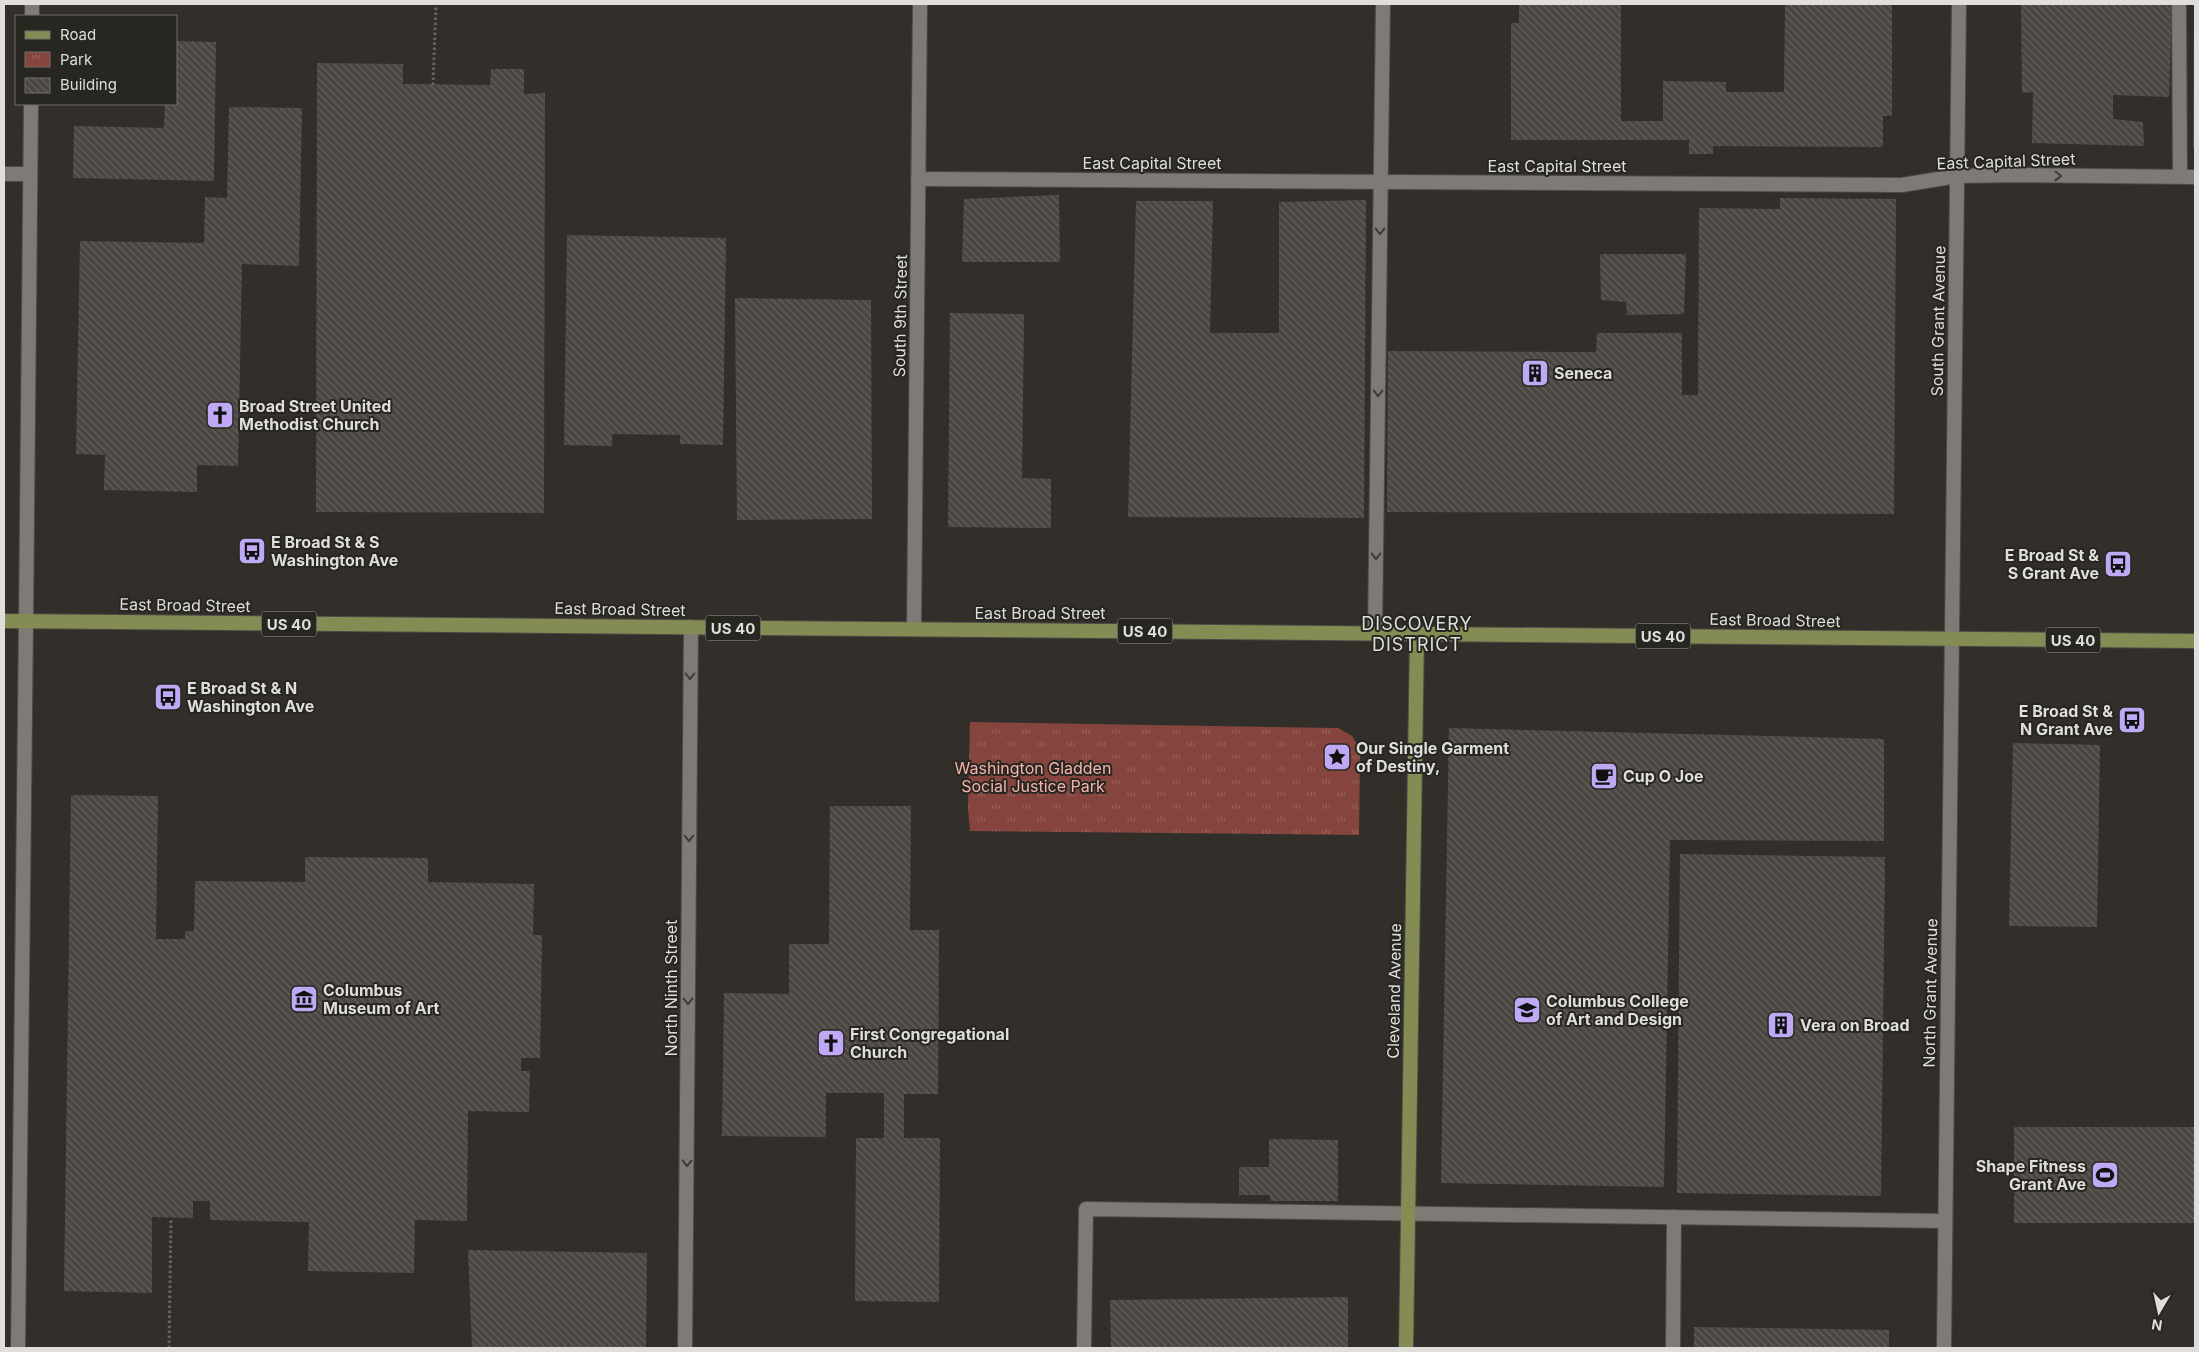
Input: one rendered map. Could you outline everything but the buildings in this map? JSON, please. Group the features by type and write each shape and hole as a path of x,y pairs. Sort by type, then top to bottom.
{"main road":[{"name":"East Broad Street","path":"4,621 2195,641"},
{"name":"Cleveland Avenue","path":"1406,1348 1417,634"}],"street":[{"name":"South 9th Street","path":"914,629 920,4"},
{"path":"1375,633 1383,4"},
{"name":"South Grant Avenue","path":"1952,639 1959,4"},
{"path":"2179,4 2180,176"},
{"path":"18,1348 31,105"},
{"path":"4,174 30,174"},
{"name":"East Capital Street","path":"918,179 1902,185 1957,176 2195,177"},
{"name":"North Ninth Street","path":"685,1348 691,627"},
{"name":"North Grant Avenue","path":"1944,1348 1952,639"},
{"path":"1084,1348 1086,1209 1945,1221"},
{"path":"1673,1348 1674,1217"}],"path":[{"path":"433,84 436,4"},
{"path":"169,1348 171,1218"}],"green space":[{"name":"Washington Gladden Social Justice Park","path":"970,722 1338,728 1352,736 1360,748 1359,835 970,831 968,809"}],"place":[{"name":"Seneca","path":"1535,373"},
{"name":"Broad Street United Methodist Church","path":"220,415"},
{"name":"E Broad St & S Washington Ave","path":"252,551"},
{"name":"E Broad St & S Grant Ave","path":"2118,564"},
{"name":"E Broad St & N Washington Ave","path":"168,697"},
{"name":"E Broad St & N Grant Ave","path":"2132,720"},
{"name":"Our Single Garment of Destiny,","path":"1337,757"},
{"name":"Cup O Joe","path":"1604,776"},
{"name":"Columbus Museum of Art","path":"304,999"},
{"name":"Columbus College of Art and Design","path":"1527,1010"},
{"name":"Vera on Broad","path":"1781,1025"},
{"name":"First Congregational Church","path":"831,1043"},
{"name":"Shape Fitness Grant Ave","path":"2105,1175"}],"district":[{"name":"DISCOVERY DISTRICT","path":"1417,633"}]}
